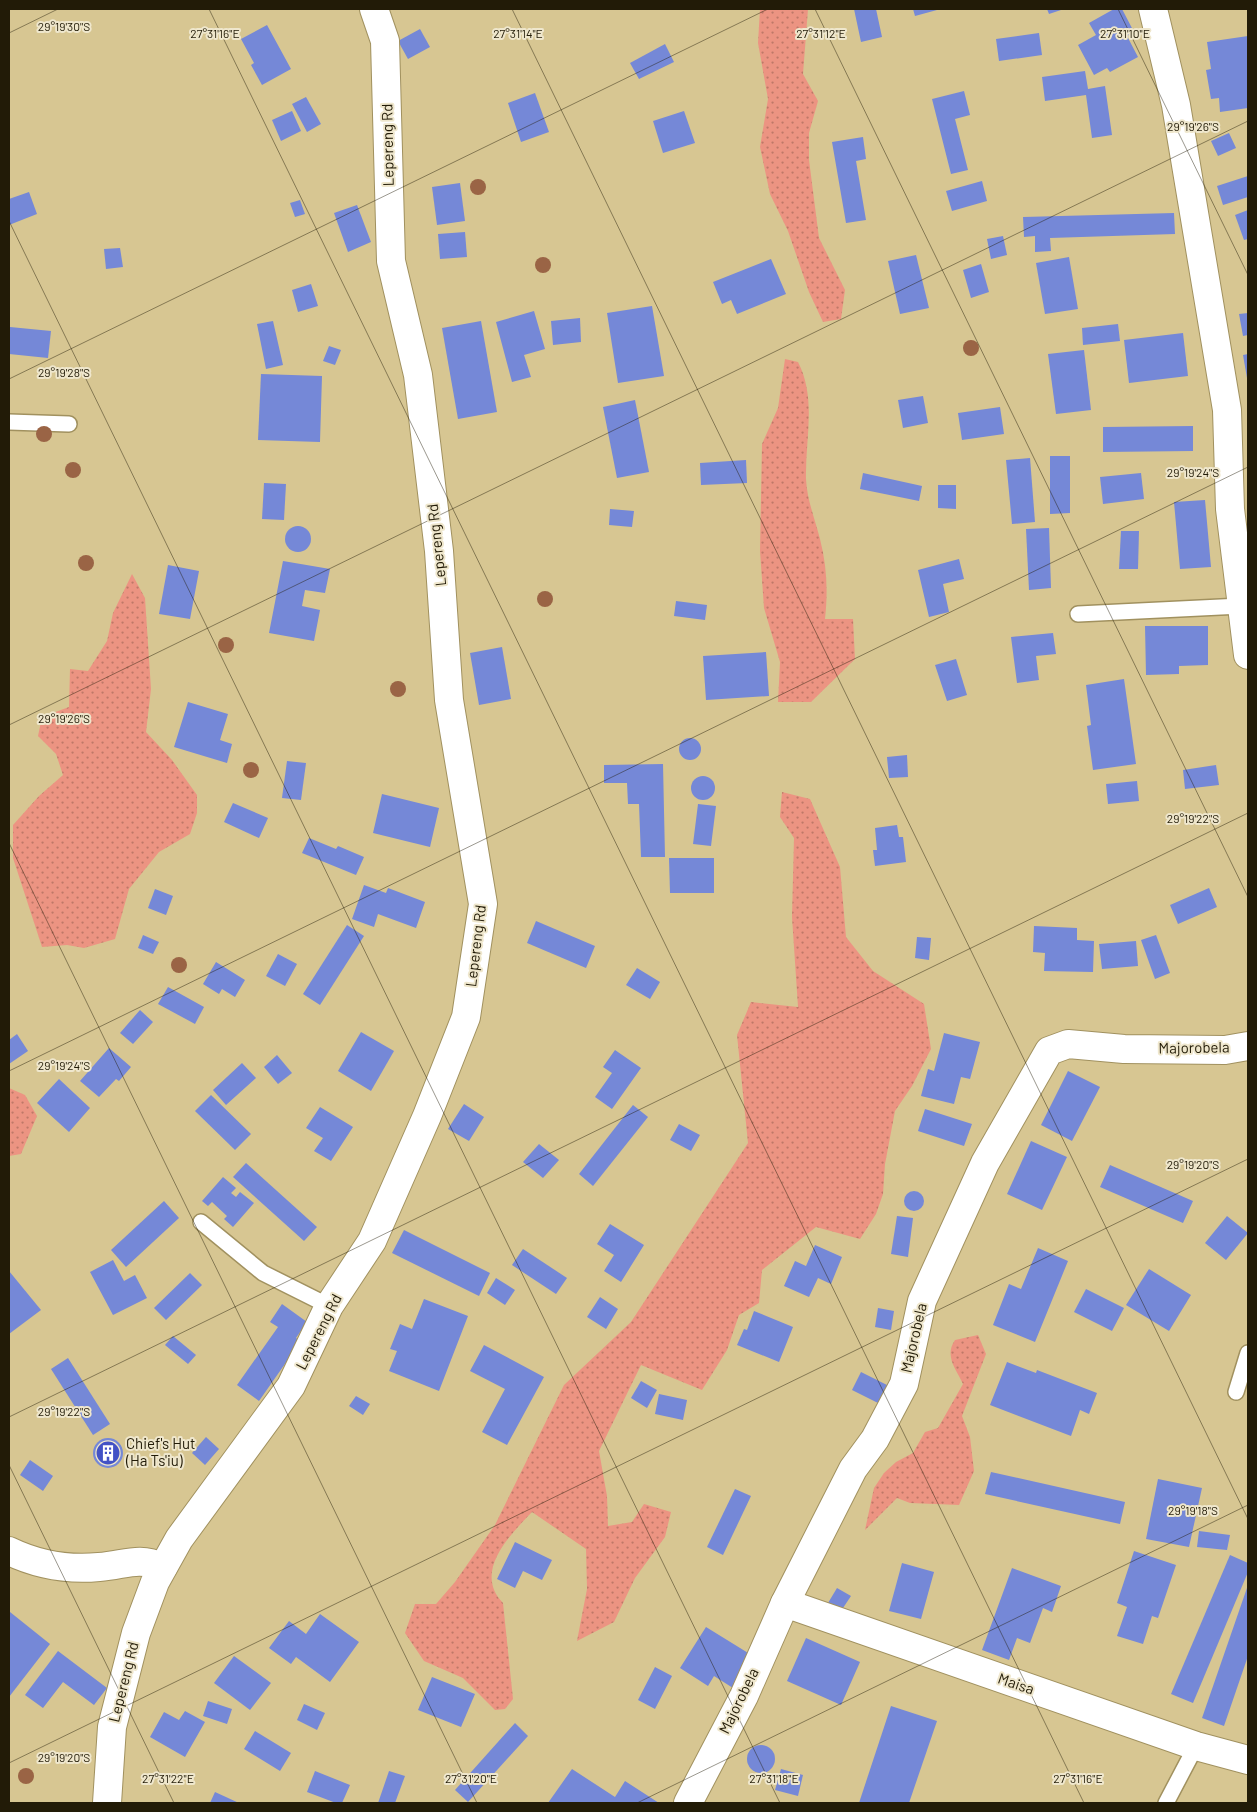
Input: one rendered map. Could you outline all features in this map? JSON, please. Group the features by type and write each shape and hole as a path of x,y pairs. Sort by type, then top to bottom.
{"street":[{"name":"Lepereng Rd","path":"107,1803 112,1728 136,1633 155,1582 179,1539 292,1386 329,1306 372,1241 428,1116 466,1017 483,904 449,700 439,551 418,375 390,261 385,41 374,9"},
{"path":"1153,9 1176,104 1227,410 1230,509 1248,655"},
{"name":"Majorobela","path":"688,1803 744,1696 785,1603 853,1469 875,1439 904,1384 922,1301 985,1163 1049,1051 1068,1044 1124,1048 1225,1050 1248,1046"},
{"path":"9,1551 54,1567 100,1567 148,1561 163,1567"},
{"name":"Maisa","path":"785,1603 1196,1746 1248,1760"}],"lane":[{"path":"9,422 69,424"},
{"path":"1078,614 1241,606"},
{"path":"201,1222 263,1273 329,1306"},
{"path":"1236,1392 1248,1353"},
{"path":"1166,1803 1196,1746"}],"shaded area":[{"path":"760,9 808,9 803,74 818,101 809,133 809,160 819,238 845,290 841,319 823,322 809,292 788,231 770,194 760,147 768,99 758,43"},
{"path":"785,359 798,362 807,390 809,419 806,479 824,559 827,589 825,619 853,619 855,659 811,702 778,702 780,662 764,608 760,551 762,444 778,408"},
{"path":"132,574 145,598 151,689 146,732 172,760 197,795 197,813 190,834 159,852 129,889 115,939 84,948 67,945 42,947 13,858 13,825 39,796 63,775 56,754 38,736 42,717 69,707 70,669 88,671 107,641 113,613"},
{"path":"782,792 810,799 840,867 846,937 873,971 924,1004 931,1049 912,1086 895,1111 885,1164 883,1194 876,1214 860,1239 816,1227 762,1270 759,1303 739,1315 727,1350 702,1390 641,1365 599,1451 607,1496 608,1526 632,1522 644,1504 671,1512 665,1537 635,1578 614,1622 577,1641 587,1589 586,1549 532,1512 505,1543 493,1567 492,1579 495,1591 503,1603 513,1699 505,1709 495,1710 463,1678 424,1661 405,1633 415,1604 436,1604 455,1582 495,1525 564,1385 631,1322 748,1143 737,1035 751,1002 798,1007 792,917 794,838 780,817"},
{"path":"9,1088 25,1095 37,1116 21,1154 9,1156"},
{"path":"978,1335 986,1354 962,1416 970,1437 974,1471 959,1505 910,1503 897,1498 865,1530 874,1488 884,1473 896,1462 913,1453 925,1432 938,1428 963,1384 954,1368 951,1357 952,1346 955,1340"}],"building":[{"path":"854,9 876,9 882,37 861,42"},
{"path":"913,9 936,9 937,10 915,16"},
{"path":"1047,9 1064,9 1049,14"},
{"path":"1114,9 1122,9 1134,32 1127,36 1138,57 1110,72 1107,68 1094,75 1078,45 1096,35 1089,23"},
{"path":"267,25 291,69 262,85 251,65 254,63 241,39"},
{"path":"420,29 430,47 408,59 398,41"},
{"path":"1039,33 1042,55 999,61 996,39"},
{"path":"1248,36 1248,108 1220,112 1219,98 1211,99 1206,70 1211,69 1207,42"},
{"path":"665,44 674,62 639,79 630,63"},
{"path":"1085,71 1088,89 1105,86 1112,135 1092,138 1086,95 1045,101 1042,77"},
{"path":"964,91 970,115 955,119 968,170 951,174 932,99"},
{"path":"535,93 549,132 521,142 508,103"},
{"path":"306,97 321,124 307,132 292,104"},
{"path":"292,111 301,131 281,141 272,120"},
{"path":"684,111 695,143 663,153 653,121"},
{"path":"1229,133 1236,148 1218,156 1211,141"},
{"path":"863,137 866,159 856,161 866,220 846,223 832,142"},
{"path":"1248,176 1248,197 1223,205 1217,186"},
{"path":"982,181 987,201 952,211 946,191"},
{"path":"460,183 465,221 437,225 432,187"},
{"path":"29,192 37,214 9,225 9,199"},
{"path":"300,200 305,214 295,217 290,203"},
{"path":"357,205 371,242 348,252 334,213"},
{"path":"1248,210 1248,239 1244,240 1235,215"},
{"path":"1174,213 1175,234 1050,238 1051,251 1035,252 1035,236 1024,237 1023,217"},
{"path":"465,232 467,257 440,259 438,234"},
{"path":"1003,236 1007,255 991,259 987,239"},
{"path":"120,248 123,267 106,269 104,249"},
{"path":"916,255 929,308 900,314 888,261"},
{"path":"1069,257 1078,309 1045,314 1036,263"},
{"path":"771,259 786,294 737,314 731,300 722,304 713,282"},
{"path":"981,264 989,292 971,298 963,270"},
{"path":"311,284 318,306 298,312 292,290"},
{"path":"652,306 664,376 618,383 607,313"},
{"path":"534,311 545,349 524,355 531,377 512,382 496,322"},
{"path":"1248,313 1248,335 1243,336 1239,314"},
{"path":"580,318 581,342 553,345 551,321"},
{"path":"273,321 283,365 266,369 257,324"},
{"path":"481,321 497,412 458,419 442,328"},
{"path":"1118,324 1120,341 1083,345 1082,328"},
{"path":"10,327 51,331 48,358 9,354"},
{"path":"1183,333 1188,376 1129,383 1124,340"},
{"path":"329,346 341,350 335,365 323,361"},
{"path":"1084,350 1091,410 1056,414 1048,354"},
{"path":"1248,354 1248,378 1247,378 1243,355"},
{"path":"261,374 322,376 320,442 258,440"},
{"path":"923,396 928,423 903,428 898,400"},
{"path":"635,400 649,472 617,478 603,407"},
{"path":"1000,407 1004,434 962,440 958,413"},
{"path":"1193,426 1193,451 1103,452 1103,427"},
{"path":"1050,456 1070,456 1070,513 1050,514"},
{"path":"1030,458 1035,522 1012,524 1006,460"},
{"path":"746,460 747,483 701,485 700,463"},
{"path":"863,473 922,486 919,501 860,489"},
{"path":"1141,473 1144,499 1103,504 1100,477"},
{"path":"264,483 286,484 284,520 262,519"},
{"path":"938,485 956,485 956,509 938,508"},
{"path":"1205,500 1211,567 1180,569 1174,502"},
{"path":"610,509 634,511 632,527 609,525"},
{"path":"298,526 308,529 311,539 308,549 298,552 288,549 285,539 288,529"},
{"path":"1049,528 1051,588 1029,590 1026,529"},
{"path":"1121,531 1139,531 1138,569 1119,569"},
{"path":"959,559 964,579 943,584 949,612 929,617 918,570"},
{"path":"283,561 330,569 325,593 305,590 302,606 320,610 314,641 269,633"},
{"path":"168,565 199,571 190,619 159,614"},
{"path":"676,601 707,605 705,620 674,616"},
{"path":"1145,626 1208,626 1208,665 1179,666 1179,674 1146,675"},
{"path":"1053,633 1056,654 1036,656 1039,680 1017,683 1011,637"},
{"path":"502,647 511,699 479,705 470,653"},
{"path":"766,652 769,696 706,700 703,656"},
{"path":"956,659 967,695 947,701 935,665"},
{"path":"1124,679 1136,764 1093,770 1087,726 1091,725 1086,685"},
{"path":"188,702 228,714 220,740 232,744 227,763 174,747"},
{"path":"690,738 698,741 701,749 698,757 690,760 682,757 679,749 682,741"},
{"path":"907,755 908,777 889,778 887,757"},
{"path":"287,761 306,763 301,800 282,798"},
{"path":"663,764 665,857 641,857 639,804 628,804 627,783 604,783 604,765"},
{"path":"1216,765 1219,785 1185,789 1183,770"},
{"path":"703,776 712,779 715,788 712,797 703,800 694,797 691,788 694,779"},
{"path":"1137,781 1139,801 1108,804 1106,784"},
{"path":"382,794 439,808 430,847 373,833"},
{"path":"233,803 268,818 259,838 224,822"},
{"path":"698,804 716,806 711,846 693,844"},
{"path":"897,825 899,837 903,837 906,862 875,866 873,850 877,850 875,828"},
{"path":"309,838 336,849 338,846 364,857 356,875 302,853"},
{"path":"669,858 714,858 714,893 670,893"},
{"path":"364,885 386,893 388,888 425,902 416,928 378,914 374,927 352,919"},
{"path":"1209,888 1217,907 1178,924 1170,905"},
{"path":"155,889 173,896 166,915 148,908"},
{"path":"536,921 595,946 586,968 527,943"},
{"path":"347,925 364,936 320,1005 303,994"},
{"path":"1034,926 1077,928 1077,940 1094,941 1093,972 1044,971 1045,953 1033,952"},
{"path":"143,935 159,942 153,954 138,948"},
{"path":"1156,935 1170,973 1155,979 1141,940"},
{"path":"917,937 931,938 929,960 915,958"},
{"path":"1136,941 1138,966 1102,969 1099,944"},
{"path":"278,954 297,964 285,986 266,976"},
{"path":"216,962 245,980 235,997 222,989 219,994 203,984"},
{"path":"637,968 660,982 650,999 626,985"},
{"path":"168,987 204,1007 195,1024 158,1004"},
{"path":"140,1010 153,1022 133,1044 120,1033"},
{"path":"361,1032 394,1051 371,1091 338,1071"},
{"path":"944,1033 980,1042 970,1079 961,1077 954,1104 921,1096 928,1069 934,1071"},
{"path":"17,1034 28,1051 9,1064 9,1040"},
{"path":"109,1048 131,1067 119,1081 116,1079 99,1097 80,1081"},
{"path":"615,1050 641,1068 612,1109 595,1097 612,1073 603,1067"},
{"path":"277,1055 292,1073 278,1084 264,1067"},
{"path":"242,1063 256,1078 226,1105 213,1090"},
{"path":"1068,1071 1100,1087 1072,1141 1041,1125"},
{"path":"59,1079 90,1108 69,1132 37,1103"},
{"path":"211,1095 251,1134 235,1150 195,1111"},
{"path":"464,1104 484,1117 469,1141 448,1129"},
{"path":"633,1105 648,1117 593,1186 579,1174"},
{"path":"320,1107 353,1127 331,1161 314,1151 323,1138 306,1128"},
{"path":"925,1109 972,1124 964,1146 918,1131"},
{"path":"679,1124 700,1135 691,1151 670,1140"},
{"path":"1031,1141 1067,1157 1042,1210 1007,1194"},
{"path":"539,1144 559,1160 543,1178 523,1162"},
{"path":"246,1163 317,1227 304,1241 233,1177"},
{"path":"1110,1165 1193,1201 1183,1223 1100,1187"},
{"path":"223,1177 236,1188 231,1193 236,1197 240,1192 254,1203 233,1227 224,1219 227,1216 212,1202 208,1206 202,1201"},
{"path":"914,1191 921,1194 924,1201 921,1208 914,1211 907,1208 904,1201 907,1194"},
{"path":"164,1201 179,1218 126,1267 111,1250"},
{"path":"897,1216 913,1218 908,1257 891,1254"},
{"path":"1227,1216 1248,1233 1226,1260 1205,1243"},
{"path":"610,1224 644,1245 621,1282 604,1271 614,1255 597,1244"},
{"path":"404,1230 490,1273 479,1296 392,1253"},
{"path":"815,1245 842,1257 831,1284 818,1278 809,1297 784,1286 795,1261 806,1266"},
{"path":"1038,1248 1068,1261 1035,1342 993,1325 1009,1284 1021,1289"},
{"path":"523,1249 567,1278 556,1294 512,1265"},
{"path":"113,1260 124,1281 135,1275 147,1298 113,1315 90,1272"},
{"path":"1149,1269 1191,1295 1169,1331 1126,1305"},
{"path":"9,1271 41,1310 9,1334"},
{"path":"190,1273 202,1285 166,1320 154,1308"},
{"path":"496,1278 515,1290 505,1305 487,1293"},
{"path":"1086,1289 1124,1308 1112,1331 1074,1312"},
{"path":"600,1297 618,1309 606,1329 587,1317"},
{"path":"424,1299 468,1316 439,1391 389,1371 397,1351 390,1349 400,1324 412,1329"},
{"path":"282,1304 307,1322 296,1338 301,1341 259,1401 237,1385 278,1327 270,1322"},
{"path":"878,1308 894,1311 891,1330 875,1327"},
{"path":"754,1311 793,1327 779,1362 737,1345 744,1329 747,1330"},
{"path":"173,1336 196,1355 188,1364 165,1345"},
{"path":"484,1345 544,1377 507,1445 482,1432 505,1389 470,1371"},
{"path":"68,1358 110,1424 93,1435 51,1369"},
{"path":"1007,1362 1036,1373 1037,1370 1097,1393 1089,1414 1080,1410 1071,1436 990,1405"},
{"path":"861,1372 893,1388 884,1406 852,1390"},
{"path":"641,1381 657,1390 647,1408 631,1398"},
{"path":"659,1394 687,1400 683,1420 655,1414"},
{"path":"356,1396 370,1404 363,1415 349,1406"},
{"path":"206,1437 219,1449 205,1465 192,1453"},
{"name":"Chief's Hut (Ha Ts'iu)","path":"108,1438 119,1442 123,1453 119,1464 108,1468 97,1464 93,1453 97,1442"},
{"path":"30,1460 53,1476 43,1491 20,1475"},
{"path":"991,1472 1125,1502 1120,1524 985,1494"},
{"path":"1158,1479 1202,1488 1189,1547 1146,1539"},
{"path":"735,1489 751,1496 723,1555 707,1547"},
{"path":"1199,1531 1230,1535 1227,1550 1197,1547"},
{"path":"515,1542 552,1560 542,1580 523,1571 515,1588 497,1579"},
{"path":"1134,1551 1176,1565 1158,1618 1152,1616 1143,1644 1117,1636 1127,1607 1117,1603"},
{"path":"1230,1555 1248,1563 1248,1572 1193,1703 1171,1694"},
{"path":"902,1563 934,1572 921,1619 889,1611"},
{"path":"1012,1568 1061,1586 1052,1612 1043,1608 1030,1643 1017,1638 1009,1660 982,1650"},
{"path":"1248,1585 1248,1656 1224,1726 1202,1718"},
{"path":"837,1588 851,1596 841,1611 828,1603"},
{"path":"10,1612 50,1644 9,1697 9,1614"},
{"path":"320,1614 359,1642 330,1682 296,1657 291,1664 269,1648 289,1621 306,1634"},
{"path":"706,1627 753,1656 733,1688 714,1676 708,1686 680,1668"},
{"path":"806,1638 860,1662 841,1705 787,1681"},
{"path":"58,1651 107,1688 94,1705 63,1682 43,1708 25,1695"},
{"path":"234,1656 271,1683 250,1710 214,1683"},
{"path":"655,1667 672,1676 655,1709 638,1700"},
{"path":"432,1677 475,1694 461,1727 418,1710"},
{"path":"208,1701 232,1709 227,1724 203,1716"},
{"path":"304,1704 325,1713 317,1730 297,1720"},
{"path":"891,1706 937,1721 909,1803 859,1803"},
{"path":"185,1711 205,1722 185,1757 150,1737 164,1712 179,1720"},
{"path":"515,1723 528,1736 468,1802 455,1790"},
{"path":"255,1731 291,1753 280,1771 244,1749"},
{"path":"761,1745 771,1749 775,1759 771,1769 761,1773 751,1769 747,1759 751,1749"},
{"path":"572,1769 615,1797 625,1781 659,1803 548,1803"},
{"path":"781,1769 803,1775 798,1796 775,1790"},
{"path":"315,1771 350,1785 342,1803 336,1803 307,1792"},
{"path":"389,1771 405,1776 395,1803 378,1803"},
{"path":"215,1792 239,1803 210,1803"}],"place":[{"name":"Chief's Hut (Ha Ts'iu)","path":"108,1453"}]}
